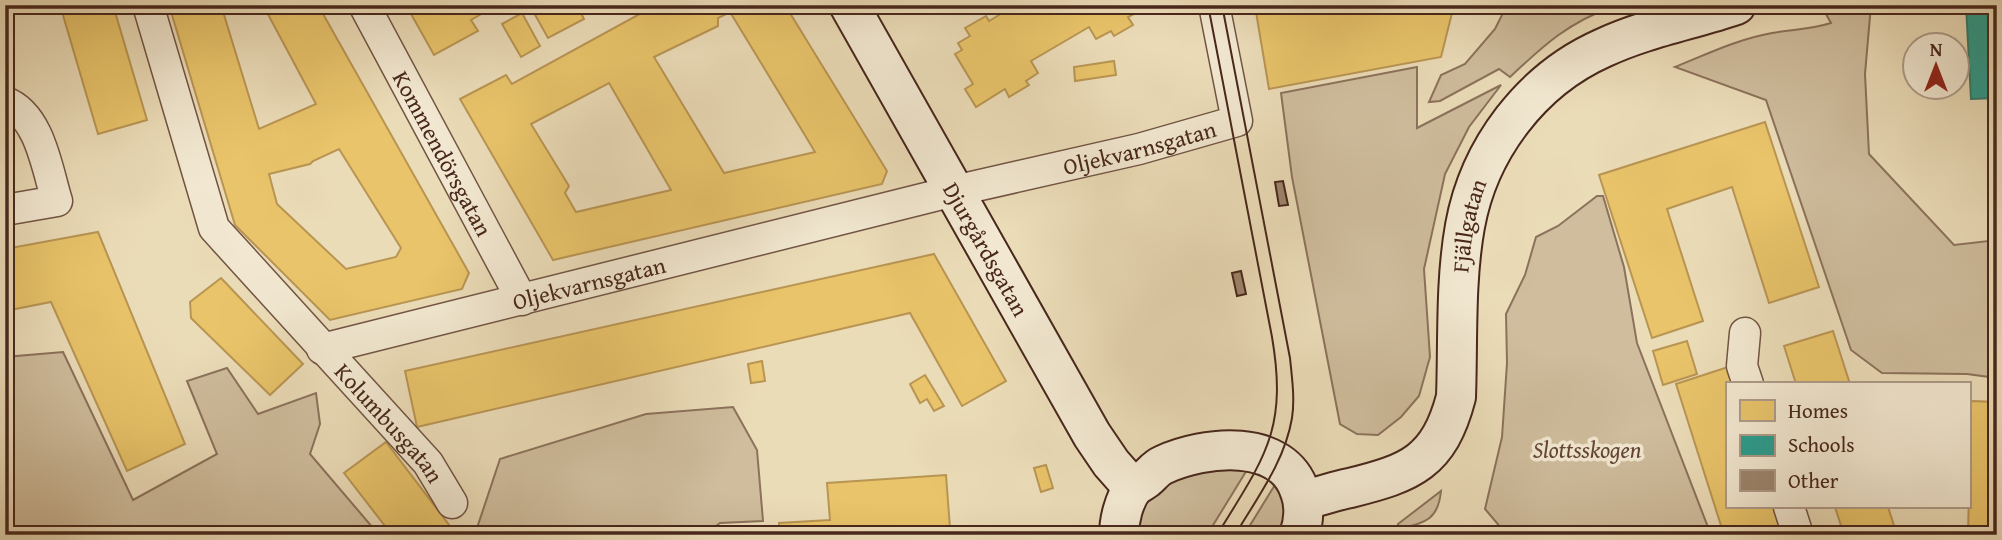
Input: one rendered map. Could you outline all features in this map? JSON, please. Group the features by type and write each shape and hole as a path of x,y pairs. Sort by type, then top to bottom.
{"street":[{"path":"148,5 214,228 322,349"},
{"name":"Kommendörsgatan","path":"364,5 522,300"},
{"name":"Djurgårdsgatan","path":"849,5 1092,435 1111,463 1133,488"},
{"name":"Oljekvarnsgatan","path":"322,349 954,191 1139,149 1237,121 1214,5"},
{"name":"Fjällgatan","path":"1301,518 1410,470 1438,442 1451,418 1456,397 1462,252 1471,202 1489,156 1518,111 1575,62 1602,48 1676,22 1736,5"},
{"path":"5,102 16,106 32,124 57,201 5,210"},
{"path":"1745,333 1742,366 1747,382"},
{"name":"Kolumbusgatan","path":"322,349 428,463 452,503"},
{"path":"1119,535 1125,504 1133,488 1159,467 1199,454 1230,450 1265,455 1278,462 1296,479 1301,518"},
{"path":"1789,508 1798,535"}],"green space":[{"path":"1507,5 1616,5 1584,19 1559,35 1510,77 1499,69 1440,101 1429,102 1441,75 1465,64 1495,29"},
{"path":"1839,5 1871,5 1865,74 1869,154 1954,245 1997,240 1997,378 1967,374 1882,373 1851,350 1766,100 1675,67 1747,39 1831,23 1826,14"},
{"path":"1417,67 1417,128 1501,85 1469,127 1445,174 1424,269 1430,357 1419,396 1401,417 1378,435 1357,434 1340,424 1292,177 1281,93"},
{"name":"Slottsskogen","path":"1597,196 1603,196 1624,267 1637,343 1711,535 1507,535 1485,509 1502,437 1507,363 1506,314 1525,275 1536,237 1558,226"},
{"path":"63,352 133,500 217,454 187,381 227,368 258,414 316,393 320,424 310,454 379,535 5,535 5,357"},
{"path":"733,407 757,450 763,521 720,523 704,535 480,535 477,528 500,459 646,414"},
{"path":"1250,465 1207,535 1133,535 1139,507 1175,476"},
{"path":"1278,480 1288,508 1282,535 1244,535"},
{"path":"1441,491 1433,515 1422,523 1397,529 1398,524"}],"building: Homes":[{"path":"60,5 113,5 147,120 98,134"},
{"path":"169,5 221,5 259,129 316,104 263,5 318,5 469,273 462,289 330,320 235,225","holes":["339,149 401,248 396,257 346,269 277,204 269,174 310,164"]},
{"path":"406,5 497,5 471,20 478,31 434,55"},
{"path":"543,5 577,5 584,19 548,38 533,11"},
{"path":"656,5 785,5 887,171 882,184 553,260 460,99 506,75 512,84","holes":["730,12 803,132 815,152 724,173 654,57 718,26 718,18","609,83 671,190 576,212 565,193 569,186 531,124"]},
{"path":"1016,5 1138,5 1141,10 1128,17 1133,25 1114,36 1111,31 1096,39 1089,27 1031,61 1038,73 1026,81 1029,85 1009,97 1005,89 976,107 965,89 973,84 955,54 962,50 958,43 970,36 965,28 986,16 989,21"},
{"path":"1290,5 1454,5 1441,57 1269,89 1256,12"},
{"path":"522,13 540,46 521,57 502,24"},
{"path":"1114,61 1116,75 1075,81 1074,67"},
{"path":"1765,122 1819,287 1769,303 1732,187 1667,209 1703,321 1652,338 1599,175"},
{"path":"98,232 185,444 127,471 51,302 5,311 5,249"},
{"path":"934,254 1006,381 962,406 910,313 417,427 405,371"},
{"path":"221,278 303,364 270,395 191,318 190,302"},
{"path":"1833,331 1849,382 1795,382 1784,346"},
{"path":"1687,341 1697,374 1663,385 1653,351"},
{"path":"762,361 765,381 751,383 748,364"},
{"path":"1728,367 1733,382 1726,382 1726,508 1773,508 1782,535 1724,535 1676,384"},
{"path":"925,375 944,406 934,411 927,399 920,403 910,384"},
{"path":"1971,401 1997,402 1997,535 1968,535"},
{"path":"386,442 456,535 392,535 344,473"},
{"path":"1046,465 1053,488 1041,492 1034,468"},
{"path":"946,475 950,528 848,535 780,535 779,523 830,520 827,483"},
{"path":"1835,508 1888,508 1897,535 1844,535"},
{"path":"732,528 732,535 707,535 706,529"}],"building: Schools":[{"path":"1966,5 1997,5 1997,98 1971,99 1970,32 1967,32"}],"building: Other":[{"path":"1283,181 1288,205 1279,206 1275,182"},
{"path":"1241,271 1246,294 1237,296 1232,273"}],"tram line":[{"path":"1208,5 1272,337 1277,397 1274,421 1259,463 1217,535"},
{"path":"1222,5 1290,358 1293,396 1292,418 1277,464 1235,535"}]}
